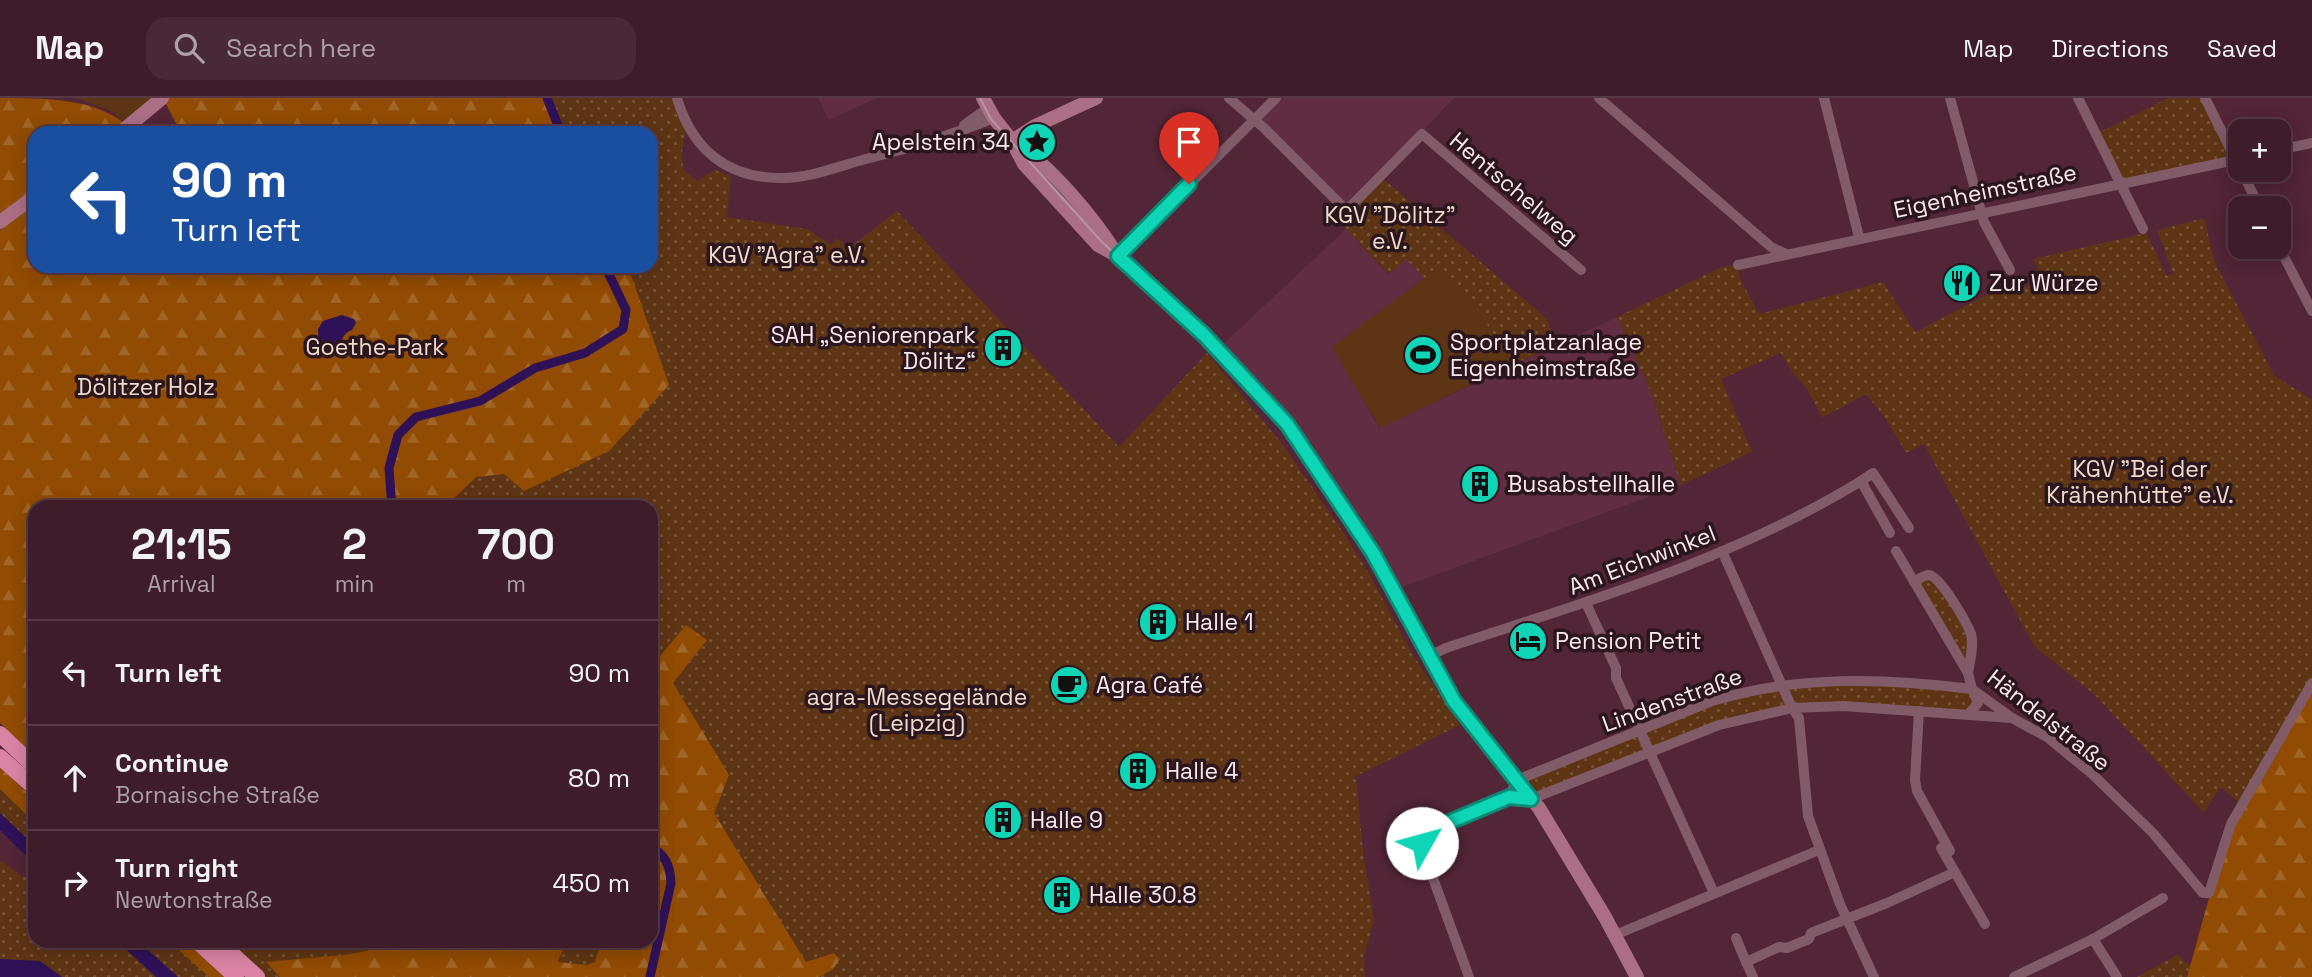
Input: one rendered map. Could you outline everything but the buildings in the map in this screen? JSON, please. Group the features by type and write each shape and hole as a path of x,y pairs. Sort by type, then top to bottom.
{"highway":[{"path":"0,734 28,760"},
{"path":"0,757 28,782"},
{"path":"205,948 236,977"},
{"path":"226,948 257,977"}],"main road":[{"path":"128,126 162,98"},
{"path":"1012,141 1035,126 1096,98"},
{"path":"988,108 1012,141 1024,164 1098,245 1118,256 1204,335 1287,424 1365,539 1454,701 1517,780 1558,839 1637,977"},
{"path":"0,222 28,201"}],"street":[{"path":"677,98 687,126 696,141 719,162 747,174 783,178 804,176 956,133 988,108"},
{"path":"1229,98 1253,120"},
{"path":"1118,256 1276,98"},
{"path":"1824,98 1859,237"},
{"path":"1950,98 1984,222 2010,270"},
{"path":"2078,98 2143,229"},
{"path":"2205,98 2228,143"},
{"path":"1606,100 1771,247 1784,253"},
{"name":"Hentschelweg","path":"1253,120 1348,209 1422,134 1581,270"},
{"path":"2291,147 2312,143"},
{"name":"Eigenheimstraße","path":"1738,265 2120,183 2228,166"},
{"path":"2285,259 2312,311"},
{"path":"1890,533 1861,481 1873,473 1909,528"},
{"name":"Am Eichwinkel","path":"1429,656 1446,648 1586,603 1722,551 1755,537 1861,481"},
{"path":"1722,551 1792,708 1799,718 1808,816 1847,918 1874,977"},
{"name":"Händelstraße","path":"1896,551 1968,673 1972,689 2012,718 2047,737 2091,774 2153,833 2203,893 2209,893 2231,824 2312,683"},
{"path":"1914,582 1921,577 1931,576 1938,579 1950,596 1971,633 1968,673"},
{"path":"1586,603 1616,668 1616,678 1714,893"},
{"name":"Lindenstraße","path":"1517,780 1712,701 1782,684 1829,680 1942,685 1972,689"},
{"path":"1968,715 1978,703 1972,689"},
{"name":"Lindenstraße","path":"1531,799 1719,725 1792,708 1843,706 2012,718"},
{"path":"1919,711 1915,780 1917,792 1955,872 1985,924"},
{"path":"1509,797 1517,780"},
{"path":"1469,977 1422,848 1423,838 1428,831 1509,797 1531,799"},
{"path":"1615,935 1819,849"},
{"path":"1746,962 1779,947 1787,948 1809,939 1811,933 1888,903 1955,872"},
{"path":"2014,977 2093,939 2162,898"},
{"path":"1735,938 1753,977"},
{"path":"2093,939 2117,977"}],"shaded area":[{"path":"818,98 877,98 829,120"},
{"path":"1276,98 1454,98 1348,209 1253,120"},
{"path":"1346,229 1388,274 1406,258 1425,278 1333,347 1379,428 1617,317 1651,392 1681,485 1394,590 1293,432 1218,349"},
{"path":"342,315 354,319 356,323 344,336 340,346 325,350 319,345 318,329 323,321"},
{"path":"0,813 28,839 28,858 0,830"},
{"path":"125,948 146,948 178,977 156,977"},
{"path":"0,959 40,961 62,977 0,977"}],"green space":[{"path":"0,98 50,99 82,104 124,123 120,126 28,126 28,193 0,213"},
{"path":"77,98 153,98 124,123 113,112"},
{"name":"agra-Messegelände (Leipzig)","path":"163,98 677,98 686,126 682,152 683,169 697,181 715,170 731,176 727,217 807,229 831,245 837,238 849,248 897,211 1119,447 1207,353 1283,445 1344,534 1367,570 1413,655 1460,725 1356,776 1363,852 1374,920 1364,957 1365,977 0,977 0,860 23,877 28,877 28,948 658,948 658,500 28,500 28,551 0,723 0,230 28,259 28,273 658,273 658,126 177,126"},
{"path":"163,98 547,98 559,126 177,126"},
{"path":"2168,98 2205,98 2228,143 2228,161 2120,183 2096,134"},
{"name":"KGV \"Dölitz\" e.V.","path":"1381,177 1546,318 1557,345 1514,364 1481,316 1438,269 1425,278 1406,259 1389,274 1338,221"},
{"path":"28,208 28,273 630,273 669,385 609,451 524,491 504,474 476,477 452,500 28,500 28,750 0,723 0,230"},
{"name":"KGV \"Bei der Krähenhütte\" e.V.","path":"2204,218 2215,263 2274,375 2312,400 2312,683 2242,805 2220,787 2204,813 2095,695 2034,646 1924,444 1906,453 1886,419 1866,394 1822,418 1808,390 1791,371 1781,353 1721,379 1752,452 1681,485 1651,392 1617,317 1722,267 1738,265 1739,277 1759,314 1883,282 1915,332 2016,280 2021,289 2043,278 2033,259 2146,233 2167,276 2173,274 2157,230"},
{"name":"Sportplatzanlage Eigenheimstraße","path":"1438,268 1481,316 1514,364 1380,428 1332,347"},
{"path":"1931,576 1971,633 1968,673 1914,582"},
{"path":"686,625 707,640 673,683 729,775 714,813 806,962 834,953 840,959 833,969 819,977 280,977 266,962 343,955 373,948 564,948 557,962 587,965 595,962 599,948 658,948 658,659"},
{"path":"1829,680 1972,689 1977,696 1968,715 1843,706 1751,716 1531,799 1517,780 1712,701"},
{"path":"2312,683 2312,977 2187,977 2227,833"},
{"path":"0,767 28,793 28,816 0,789"},
{"path":"0,789 28,816 28,839 0,813"},
{"path":"177,948 193,948 224,977 209,977"},
{"path":"2179,954 2185,963 2190,964 2187,977 2137,977"}],"waterway":[{"path":"547,98 558,126"},
{"path":"391,500 389,468 398,435 416,417 480,401 535,368 585,353 623,329 626,310 608,273"},
{"path":"658,852 670,871 671,883 658,941"},
{"path":"650,977 656,948"}],"tram line":[{"path":"980,98 991,119 1102,242 1203,336 1287,429 1363,540 1452,702 1466,719"}],"place":[{"name":"Apelstein 34","path":"1037,142"},
{"name":"Zur Würze","path":"1962,283"},
{"name":"SAH „Seniorenpark Dölitz“","path":"1003,348"},
{"name":"Sportplatzanlage Eigenheimstraße","path":"1423,355"},
{"name":"Busabstellhalle","path":"1480,484"},
{"name":"Halle 1","path":"1158,622"},
{"name":"Pension Petit","path":"1528,641"},
{"name":"Agra Café","path":"1069,685"},
{"name":"Halle 4","path":"1138,771"},
{"name":"Halle 9","path":"1003,820"},
{"name":"Halle 30.8","path":"1062,895"}],"route":[{"path":"1189,184 1118,256 1204,335 1287,424 1365,539 1454,701 1531,799 1509,797 1428,831 1422,843"}],"park label":[{"name":"KGV \"Agra\" e.V.","path":"787,255"},
{"name":"Goethe-Park","path":"375,347"},
{"name":"Dölitzer Holz","path":"146,387"}]}
